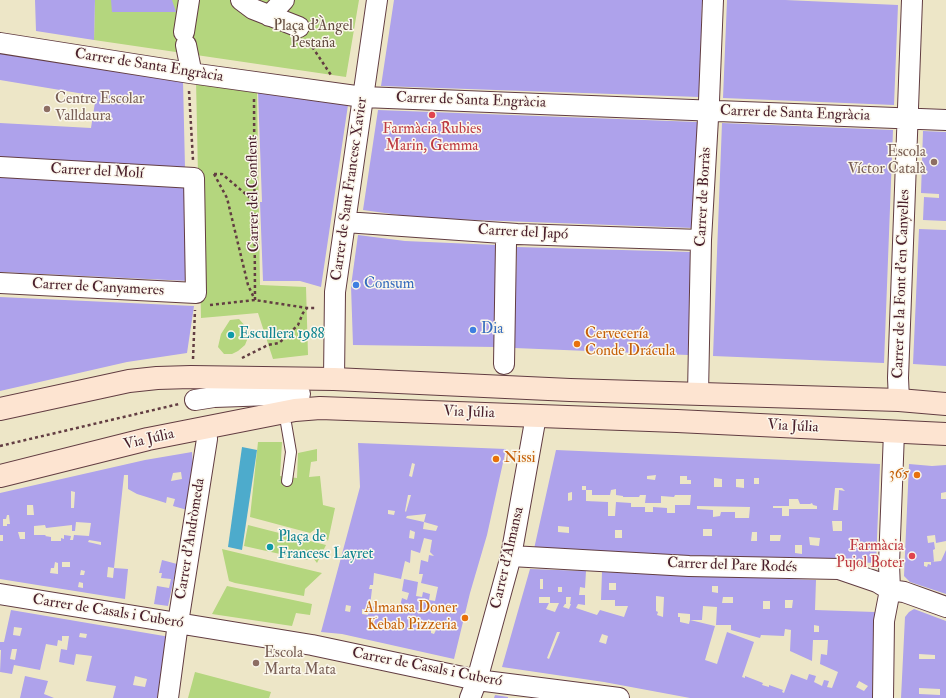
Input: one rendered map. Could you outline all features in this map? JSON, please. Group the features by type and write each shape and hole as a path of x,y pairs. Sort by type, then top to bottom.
{"street":[{"path":"189,0 185,38 190,65"},
{"path":"241,0 253,9 299,26"},
{"path":"269,16 284,0"},
{"name":"Carrer de Sant Francesc Xavier","path":"334,379 335,292 376,0"},
{"name":"Carrer de Borràs","path":"698,394 701,240 713,0"},
{"name":"Carrer de la Font d'en Canyelles","path":"899,400 898,378 912,0"},
{"name":"Carrer de Santa Engràcia","path":"0,43 190,73 363,97 946,120"},
{"name":"Carrer del Molí","path":"0,167 194,172"},
{"path":"194,172 201,299"},
{"name":"Carrer del Japó","path":"345,222 517,234 701,240"},
{"path":"504,364 506,243"},
{"name":"Carrer de Canyameres","path":"0,283 201,299"},
{"name":"Via Júlia","path":"0,409 99,386 129,381 157,378 192,377 334,379 698,394 899,400 946,404"},
{"path":"195,400 214,397 300,394"},
{"name":"Via Júlia","path":"0,476 148,439 295,410 320,408 946,434"},
{"name":"Carrer d'Almansa","path":"470,698 477,680 511,556 536,416"},
{"name":"Carrer d'Andròmeda","path":"168,698 178,623 207,439 206,427"},
{"path":"883,698 884,621 890,590 889,564 894,432"},
{"name":"Carrer del Pare Rodés","path":"511,556 690,566 839,569 877,582 890,590 904,592 946,607"},
{"name":"Carrer de Casals i Cuberó","path":"0,594 312,645 477,680 619,698"}],"lane":[{"path":"285,412 291,452 287,481"}],"path":[{"path":"299,26 341,85"},
{"path":"189,86 194,172 204,174 222,174 254,202"},
{"name":"Carrer del Conflent","path":"254,96 256,300"},
{"path":"214,174 227,198 248,285 256,300"},
{"path":"194,352 201,299 256,300 307,308 319,308"},
{"path":"236,361 268,345 279,343 298,325 307,308"},
{"name":"Via Júlia","path":"0,446 195,400"}],"green space":[{"name":"Plaça d'Àngel Pestaña","path":"95,0 359,0 346,77 94,40"},
{"path":"196,80 257,89 260,285 306,287 308,355 273,359 258,313 201,318"},
{"path":"239,319 247,328 249,335 245,345 232,354 224,354 218,347 221,334 230,320"},
{"path":"258,442 282,442 280,476 297,478 298,453 317,449 317,461 311,462 309,477 320,476 323,505 335,508 328,541 317,528 310,533 250,517"},
{"path":"248,525 326,545 317,563 310,554 307,560 244,546"},
{"path":"222,549 322,573 305,589 304,596 235,583 229,581"},
{"path":"227,586 312,604 310,615 296,613 292,626 212,614"},
{"path":"195,672 271,692 269,698 188,698"}],"water":[{"path":"242,447 257,450 242,550 228,547"}],"building":[{"path":"35,0 95,0 94,40 36,31"},
{"path":"111,0 172,0 176,12 112,12"},
{"path":"394,0 702,0 699,97 381,86"},
{"path":"727,0 785,0 898,5 894,105 723,98"},
{"path":"0,53 183,81 185,168 0,158 0,123 91,128 96,96 0,80"},
{"path":"258,92 348,105 321,287 300,281 263,281"},
{"path":"378,110 698,122 693,228 421,218 363,210"},
{"path":"722,123 893,130 884,363 713,356"},
{"name":"Escola Víctor Català","path":"923,131 946,132 946,221 923,220 924,197 939,198 939,194 921,193"},
{"path":"0,177 187,187 189,281 0,272"},
{"path":"919,229 946,230 946,366 913,364"},
{"path":"358,235 405,241 497,245 495,347 353,345 351,286"},
{"path":"517,247 692,252 688,355 514,348"},
{"path":"0,297 194,306 187,353 127,362 0,391"},
{"path":"358,443 506,449 487,535 470,593 454,659 342,634 321,632 360,487","holes":["412,463 415,464 412,477 409,476","408,495 411,495 406,512","388,510 395,511 394,515 388,514","426,514 424,522 406,518 407,516","424,522 438,526 436,531 423,529","410,530 415,532 414,539 409,538","424,538 432,540 430,552 434,556 429,555 428,562 421,560 419,574 423,574 421,583 438,587 435,601 429,600 430,594 423,592 422,597 416,596 418,582 404,579 402,591 409,593 407,600 402,598 399,610 370,606 372,589 369,589 370,585 373,585 374,573 401,579 405,561 410,563 411,550 420,553","346,605 351,606 350,612 345,611","362,609 369,610 368,615 362,614","431,629 436,630 434,634 431,633"]},
{"path":"556,450 880,464 876,563 534,549","holes":["656,475 655,480 647,479 647,476","680,476 687,476 687,480 691,480 691,484 680,484","714,478 722,479 722,487 714,487","754,478 759,478 759,484 754,484","736,479 744,479 744,488 736,487","582,486 586,486 586,490 582,490","835,488 842,488 845,491 839,490 838,510 833,510","616,489 616,495 623,497 639,497 640,495 646,495 645,503 661,503 661,496 674,497 675,495 691,495 690,505 675,505 675,513 667,513 667,508 653,507 653,512 645,512 645,507 631,507 631,503 616,502 615,516 608,516 608,502 586,501 586,490 592,490 592,495 610,495 611,490","572,492 572,500 568,501 568,493","789,499 798,499 800,504 812,503 813,505 817,506 817,509 789,509 789,516 782,516 782,508 773,508 773,506 789,506","697,506 750,507 749,518 735,518 735,512 721,512 720,516 713,517 713,510 697,509","832,521 842,521 842,531 833,531","558,526 569,527 569,533 558,532","703,529 712,529 712,536 703,536","615,530 622,530 622,538 615,538","752,532 757,532 757,541 751,541","770,535 781,535 780,541 770,541","809,537 820,538 819,546 810,545","795,545 802,545 802,554 795,553"]},
{"path":"192,452 195,493 191,511 173,506 175,499 167,497 166,503 137,494 128,489 128,475 124,475 114,568 128,569 125,599 0,579 0,541 3,541 3,535 0,535 0,493 145,460","holes":["181,472 182,479 171,481 173,473","71,491 75,492 74,508 71,508","27,505 33,505 34,515 27,515","7,515 9,515 10,524 3,526 3,519 6,519","76,522 91,523 89,536 74,535 73,540 70,540 71,536 64,535 64,539 61,538 61,541 51,541 51,537 45,536 46,535 34,535 34,526 45,525 46,528 72,525 72,531 75,531","18,532 25,532 25,539 20,539","89,540 101,542 101,545 88,542","55,562 58,563 58,574 50,573 51,568 54,568","62,562 70,562 70,567 62,567","108,567 114,568 113,578 107,577","81,570 85,571 84,575 80,575","79,582 83,583 83,588 78,587"]},
{"path":"909,464 932,466 946,465 946,492 941,493 941,499 946,499 946,541 936,543 935,535 927,536 928,543 934,542 934,562 941,561 946,550 946,594 910,582 904,576","holes":["924,562 931,562 931,565 928,564 927,567 924,566"]},
{"path":"162,560 177,564 168,606 154,604 157,586 169,588 171,579 161,578 162,573 159,573"},
{"path":"530,569 586,571 585,588 580,587 579,595 585,595 585,605 578,604 576,608 597,615 600,610 624,617 628,606 615,606 615,600 601,600 602,572 816,580 815,610 875,612 872,698 690,698 604,682 502,667","holes":["540,579 543,579 543,589 540,589","609,583 616,583 616,590 609,590","712,586 718,586 718,593 712,592","558,587 562,587 562,592 558,592","656,596 664,597 663,617 657,615","539,597 550,597 550,603 559,603 555,612 546,609 549,603 539,603","566,597 571,597 569,609 563,607 566,604","723,597 733,597 733,603 722,603","785,600 793,600 792,608 785,608","763,601 770,601 770,609 763,609","703,606 717,607 716,625 731,625 731,630 760,638 761,635 784,636 785,629 791,630 790,651 812,661 813,640 828,640 827,655 821,654 820,664 838,672 832,688 827,687 829,681 824,680 822,686 814,682 816,676 809,674 807,680 791,674 784,693 782,692 783,690 769,685 769,687 762,685 763,683 745,676 745,678 742,677 754,642 727,632 717,664 705,660 715,626 690,620 702,620","678,613 690,614 689,624 680,622","814,625 819,626 819,632 814,632","557,632 560,632 549,659 547,658","602,634 608,636 606,644 599,642","859,681 868,686 864,691 856,687"]},
{"path":"914,609 946,621 946,698 901,698 905,617","holes":["919,654 935,655 935,659 919,659","919,688 940,689 940,695 919,694"]},
{"path":"11,610 170,637 157,698 113,698 116,686 86,681 92,656 76,654 74,665 59,662 61,649 67,650 69,636 62,636 62,641 58,640 57,646 46,644 40,670 14,665 12,674 0,672 0,642 4,642","holes":["14,627 22,628 20,636 13,635","80,633 87,634 86,638 79,637","12,649 17,649 15,660 10,659","135,676 147,679 145,687 133,685"]},
{"path":"25,676 48,681 44,694 54,698 20,698"},
{"path":"495,695 508,697 508,698 494,698"}],"place":[{"name":"Centre Escolar Valldaura","path":"47,109"},
{"name":"Farmàcia Rubies Marin, Gemma","path":"432,115"},
{"name":"Escola Víctor Català","path":"934,162"},
{"name":"Consum","path":"356,285"},
{"name":"Dia","path":"473,330"},
{"name":"Escullera 1988","path":"231,335"},
{"name":"Cervecería Conde Drácula","path":"577,344"},
{"name":"Nissi","path":"496,459"},
{"name":"365","path":"917,475"},
{"name":"Plaça de Francesc Layret","path":"270,547"},
{"name":"Farmàcia Pujol Boter","path":"912,556"},
{"name":"Almansa Doner Kebab Pizzeria","path":"465,618"},
{"name":"Escola Marta Mata","path":"256,663"}]}
